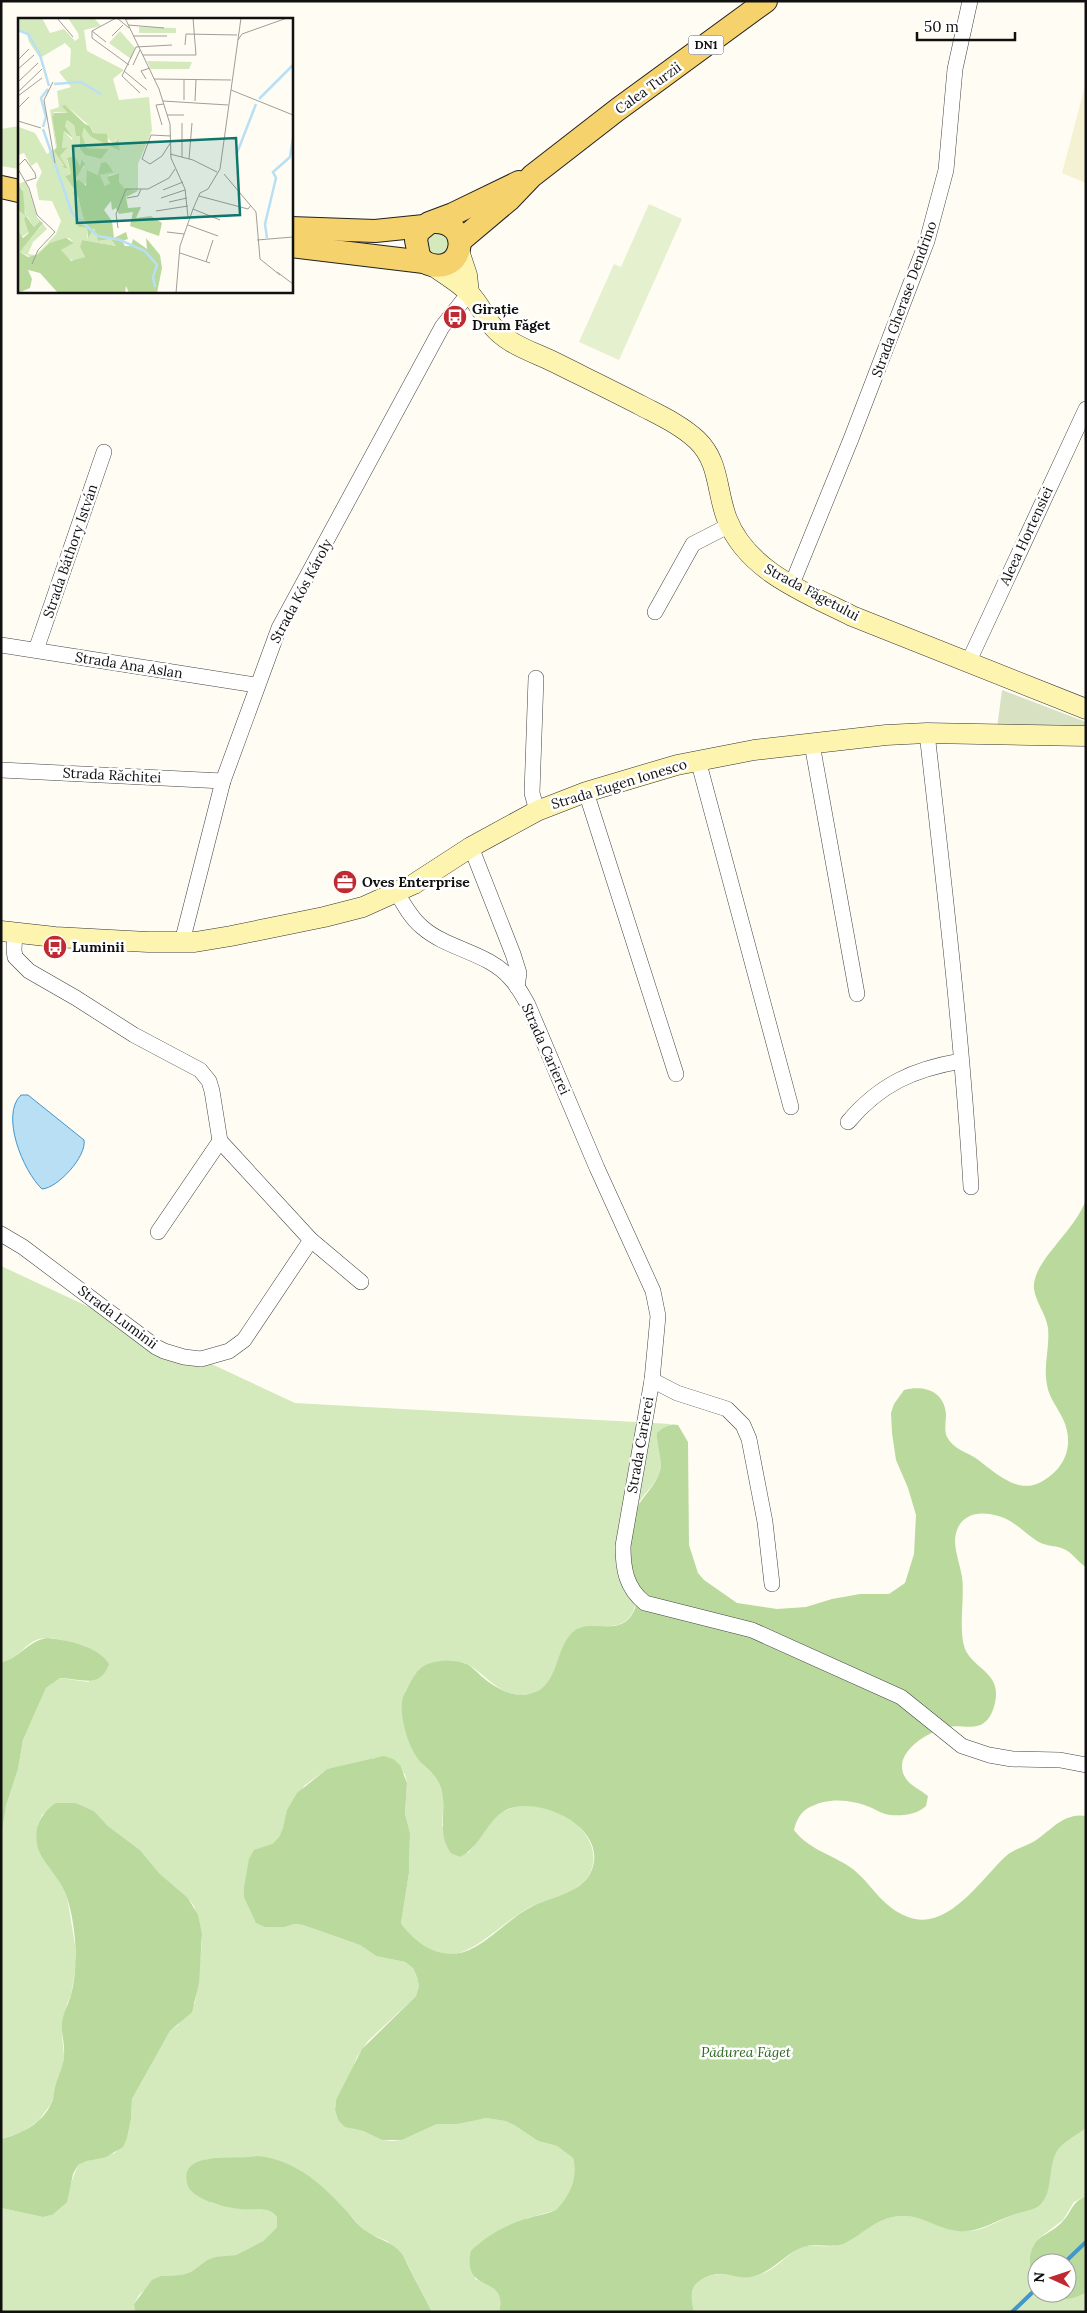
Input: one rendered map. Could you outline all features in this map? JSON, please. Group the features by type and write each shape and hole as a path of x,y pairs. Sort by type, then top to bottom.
{"main road":[{"name":"Calea Turzii","path":"292,246 428,264 449,264 460,246 510,200 532,176 617,110 766,1"},
{"path":"1,172 18,175"},
{"name":"Calea Turzii","path":"429,224 532,176"},
{"path":"1,187 18,191"},
{"name":"Calea Turzii","path":"292,228 374,231 441,221 454,228 460,246"},
{"path":"428,264 419,256 416,240 429,224"}],"street":[{"name":"Strada Gherase Dendrino","path":"792,584 851,439 929,233 946,170 955,69 970,1"},
{"name":"Strada Făgetului","path":"460,246 469,293"},
{"name":"Strada Făgetului","path":"428,264 469,293 485,319 510,340 650,410 685,430 697,440 706,449 713,463 730,525 735,536 755,561 792,584 852,616 1086,709"},
{"name":"Strada Kós Károly","path":"182,942 223,780 256,685 279,628 442,327 469,293"},
{"name":"Aleea Hortensiei","path":"968,663 1086,409"},
{"name":"Strada Báthory István","path":"36,650 104,452"},
{"path":"655,612 693,544 730,525"},
{"name":"Strada Ana Aslan","path":"1,645 256,685"},
{"path":"536,678 532,793 537,811"},
{"path":"927,733 952,954 971,1187"},
{"name":"Strada Eugen Ionesco","path":"8,931 123,942 182,942 231,936 315,919 363,907 397,893 471,847 537,811 586,792 698,760 754,750 812,747 886,735 927,733 1086,736"},
{"path":"812,747 812,774 833,908"},
{"path":"812,747 857,994"},
{"path":"698,760 791,1107"},
{"name":"Strada Răchitei","path":"1,770 223,780"},
{"path":"586,792 676,1074"},
{"path":"471,847 519,972 517,987"},
{"name":"Strada Carierei","path":"397,893 414,920 423,928 488,961 511,978 517,987 528,1005 597,1168 653,1291 658,1316 652,1380 623,1546 623,1563 627,1582 635,1596 645,1603 752,1630 901,1697 962,1746 989,1755 1012,1759 1060,1760 1086,1765"},
{"path":"8,931 16,957 28,971 76,998 134,1035 200,1070 209,1081 212,1091 220,1142 311,1240 361,1282"},
{"path":"848,1122 879,1091 928,1067 961,1061"},
{"path":"158,1232 220,1142"},
{"name":"Strada Luminii","path":"1,1234 74,1284 156,1347 184,1357 201,1359 229,1352 244,1340 311,1240"},
{"path":"652,1380 677,1393 727,1409 743,1425 749,1439 763,1512 772,1584"}],"shaded area":[{"path":"1086,82 1086,183 1062,173"}],"green space":[{"path":"18,126 18,169 1,166 1,129"},
{"path":"649,204 682,219 619,360 579,342 614,264 621,267"},
{"path":"438,233 446,236 449,244 446,252 438,255 430,252 427,244 430,236"},
{"path":"1002,690 1086,722 1086,731 997,728"},
{"name":"Pădurea Făget","path":"1086,1199 1086,1567 1066,1550 1037,1541 1014,1523 1001,1517 975,1514 961,1522 955,1540 963,1585 963,1641 968,1655 993,1680 996,1698 992,1713 981,1725 972,1727 953,1726 931,1733 922,1738 907,1752 902,1768 905,1777 928,1796 926,1806 922,1809 909,1814 890,1815 848,1801 823,1802 803,1812 797,1820 794,1830 807,1843 854,1870 891,1908 908,1917 923,1920 937,1917 963,1901 1009,1854 1033,1842 1070,1817 1086,1816 1086,2128 1066,2142 1056,2153 1046,2195 1038,2207 980,2228 959,2231 950,2230 912,2217 903,2216 886,2219 874,2224 847,2242 830,2246 814,2245 798,2249 770,2269 758,2275 742,2277 721,2274 706,2277 694,2286 692,2305 694,2312 499,2312 500,2300 497,2292 492,2287 478,2280 473,2274 470,2265 471,2251 505,2227 521,2220 556,2210 572,2186 574,2179 573,2158 557,2146 538,2141 514,2125 505,2121 486,2118 457,2124 437,2124 402,2140 382,2140 363,2131 345,2127 338,2120 335,2110 336,2100 362,2049 416,1996 419,1986 417,1977 413,1968 405,1962 376,1956 360,1945 303,1925 265,1927 256,1923 244,1897 249,1859 254,1850 272,1844 279,1837 287,1810 297,1793 327,1769 384,1756 393,1759 400,1765 407,1783 405,1814 410,1833 409,1873 401,1923 424,1946 444,1953 464,1952 482,1943 516,1916 531,1907 579,1886 590,1874 594,1858 592,1844 584,1831 572,1821 557,1813 541,1808 525,1806 511,1808 503,1812 490,1824 468,1852 460,1857 451,1853 444,1835 442,1790 436,1778 414,1753 404,1724 402,1709 404,1694 416,1673 430,1663 456,1661 467,1664 503,1691 523,1695 529,1694 538,1691 545,1685 550,1678 565,1643 577,1629 617,1625 631,1616 636,1602 636,1594 628,1564 633,1519 636,1509 656,1481 660,1471 661,1462 657,1433 669,1425 678,1425 688,1442 689,1545 698,1573 704,1580 737,1603 777,1609 806,1607 832,1599 860,1594 889,1594 905,1583 914,1554 916,1515 908,1488 896,1460 891,1413 894,1404 904,1390 926,1389 937,1395 944,1406 946,1432 950,1441 956,1447 1015,1484 1023,1486 1041,1482 1056,1470 1066,1455 1068,1438 1066,1429 1048,1390 1046,1378 1048,1328 1034,1289 1039,1268 1073,1223"},
{"path":"1,1266 295,1403 671,1424 663,1428 659,1433 657,1438 661,1463 660,1470 655,1481 639,1502 635,1513 638,1581 635,1606 628,1619 565,1643 551,1679 533,1693 523,1695 506,1692 477,1670 462,1662 438,1662 410,1684 405,1692 423,1765 438,1779 444,1797 442,1826 468,1853 491,1822 502,1812 523,1806 553,1811 567,1818 580,1828 589,1840 593,1853 592,1868 582,1883 575,1889 530,1907 466,1950 451,1955 435,1953 418,1943 401,1923 409,1873 410,1833 405,1814 407,1783 405,1774 374,1758 366,1762 327,1769 304,1786 279,1837 272,1844 285,1927 294,1924 303,1925 360,1945 376,1956 405,1962 413,1968 417,1977 419,1986 416,1996 368,2041 357,2057 346,2084 336,2100 335,2110 338,2120 353,2129 363,2131 382,2140 392,2141 402,2140 437,2124 486,2118 505,2121 538,2141 557,2146 573,2158 574,2179 572,2186 556,2210 528,2218 478,2244 475,2279 492,2286 499,2293 499,2312 432,2312 407,2263 387,2241 368,2233 319,2185 255,2156 246,2159 206,2159 211,2203 240,2209 269,2210 277,2217 277,2227 263,2241 236,2255 207,2260 191,2272 181,2275 161,2276 139,2295 134,2304 135,2312 1,2312 1,2208 43,2217 52,2215 71,2183 78,2165 115,2153 127,2138 131,2119 132,2099 170,2031 178,2025 195,2003 202,1934 194,1906 188,1898 159,1873 140,1850 108,1826 94,1811 76,1803 57,1803 42,1815 38,1825 46,1863 64,1887 67,1896 75,1945 76,1965 62,2035 63,2065 51,2104 39,2120 23,2132 1,2139 1,1838 6,1806 18,1769 23,1740 46,1688 60,1678 89,1682 86,1647 57,1639 45,1638 34,1641 11,1659 1,1662"},
{"path":"48,1638 82,1645 98,1653 109,1664 105,1672 95,1680 60,1678 46,1688 23,1740 18,1769 6,1806 1,1838 1,1662 13,1658 35,1642"},
{"path":"56,1803 76,1803 94,1811 108,1826 140,1850 159,1873 188,1898 198,1915 202,1934 199,1983 192,2012 170,2031 132,2099 131,2119 123,2147 106,2157 78,2165 73,2174 67,2202 52,2215 43,2217 1,2208 1,2139 24,2131 43,2116 52,2102 63,2062 62,2024 71,1995 76,1958 73,1920 64,1890 42,1857 36,1837 40,1820"},
{"path":"1086,2128 1086,2196 1074,2202 1063,2220 1039,2238 1036,2253 1027,2253 1027,2303 1077,2303 1077,2296 1086,2293 1086,2312 694,2312 692,2305 693,2289 697,2283 705,2278 719,2274 758,2275 775,2267 799,2248 804,2246 836,2245 885,2219 903,2216 912,2217 957,2230 972,2231 984,2228 1013,2215 1032,2210 1038,2207 1046,2195 1053,2160 1056,2153 1066,2142"},
{"path":"255,2156 281,2161 304,2173 334,2197 361,2227 398,2249 432,2312 135,2312 134,2304 152,2280 161,2276 181,2275 191,2272 207,2260 216,2257 236,2255 263,2241 277,2227 277,2217 270,2211 234,2208 209,2202 195,2194 187,2183 187,2172 192,2165 200,2161"},
{"path":"1086,2196 1086,2293 1077,2296 1077,2253 1031,2253 1036,2242 1061,2223 1081,2199"}],"water":[{"path":"21,1095 28,1095 84,1140 81,1154 70,1170 56,1183 42,1189 28,1170 16,1143 13,1116 15,1104"}],"waterway":[{"path":"1074,2253 1086,2242"},
{"path":"1012,2312 1027,2298"}],"place":[{"name":"Girație Drum Făget","path":"455,317"},
{"name":"Oves Enterprise","path":"345,882"},
{"name":"Luminii","path":"55,947"}]}
